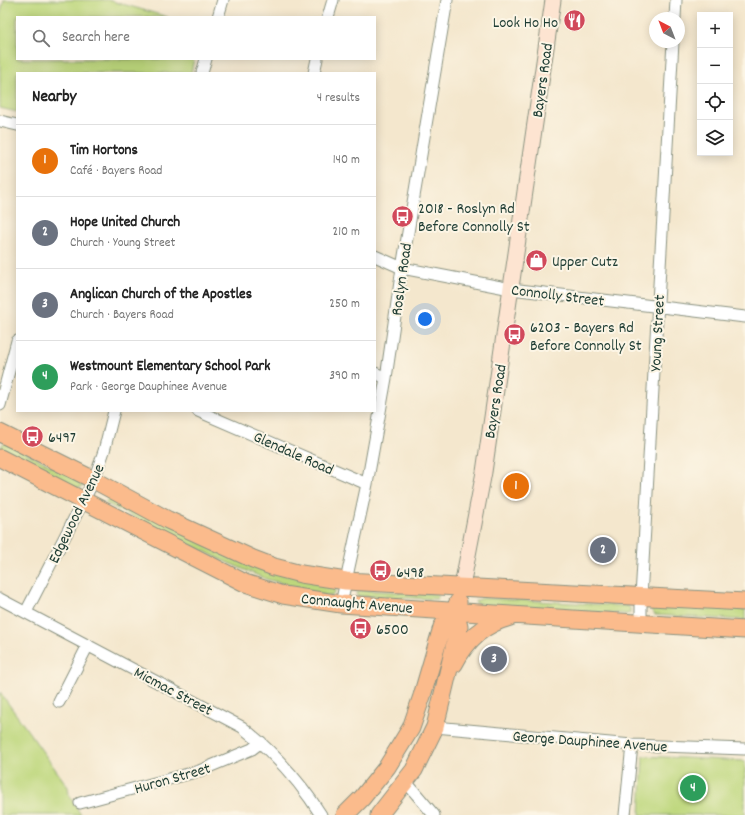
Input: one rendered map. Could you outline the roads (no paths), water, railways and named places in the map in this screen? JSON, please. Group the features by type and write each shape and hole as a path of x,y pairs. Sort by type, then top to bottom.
{"main road":[{"name":"Bayers Road","path":"346,815 362,798 397,754 411,728 442,627 455,610 462,586 482,484 553,0"},
{"name":"Connaught Avenue","path":"0,433 94,480 168,520 274,567 301,574 346,581 745,602"},
{"name":"Connaught Avenue","path":"0,458 84,499 245,583 283,595 341,604 519,614 641,624 745,630"},
{"name":"Bayers Road","path":"380,814 417,766 435,727 459,627 455,610"},
{"path":"447,678 466,646 480,630 498,620 519,614"},
{"path":"397,754 399,770 406,782"},
{"path":"349,815 355,811 368,808 380,814"}],"street":[{"path":"218,16 223,0"},
{"path":"328,16 333,0"},
{"name":"Roslyn Road","path":"341,604 367,484 386,378 402,268 446,0"},
{"path":"675,12 676,0"},
{"name":"Young Street","path":"641,624 640,597 673,48"},
{"path":"202,72 206,60"},
{"path":"314,72 318,60"},
{"path":"0,121 16,125"},
{"name":"Connolly Street","path":"376,256 402,268 511,289 745,317"},
{"path":"0,405 16,345"},
{"path":"376,373 386,378"},
{"name":"Edgewood Avenue","path":"26,612 94,480 104,451 114,412"},
{"name":"Glendale Road","path":"200,412 367,484"},
{"name":"Micmac Street","path":"0,598 242,727 261,742 291,773 318,811"},
{"path":"59,702 88,645"},
{"name":"George Dauphinee Avenue","path":"435,727 632,745 745,749"},
{"name":"Huron Street","path":"80,803 199,771 252,750 261,742"},
{"path":"625,815 632,745"},
{"path":"406,782 434,815"}],"place":[{"name":"Look Ho Ho","path":"574,21"},
{"name":"2018 - Roslyn Rd Before Connolly St","path":"403,216"},
{"name":"Upper Cutz","path":"536,260"},
{"name":"6203 - Bayers Rd Before Connolly St","path":"515,335"},
{"name":"6497","path":"32,436"},
{"name":"Tim Hortons","path":"516,486"},
{"name":"Hope United Church","path":"603,550"},
{"name":"6498","path":"380,571"},
{"name":"6500","path":"360,628"},
{"name":"Anglican Church of the Apostles","path":"494,659"},
{"name":"Westmount Elementary School Park","path":"693,788"}]}
